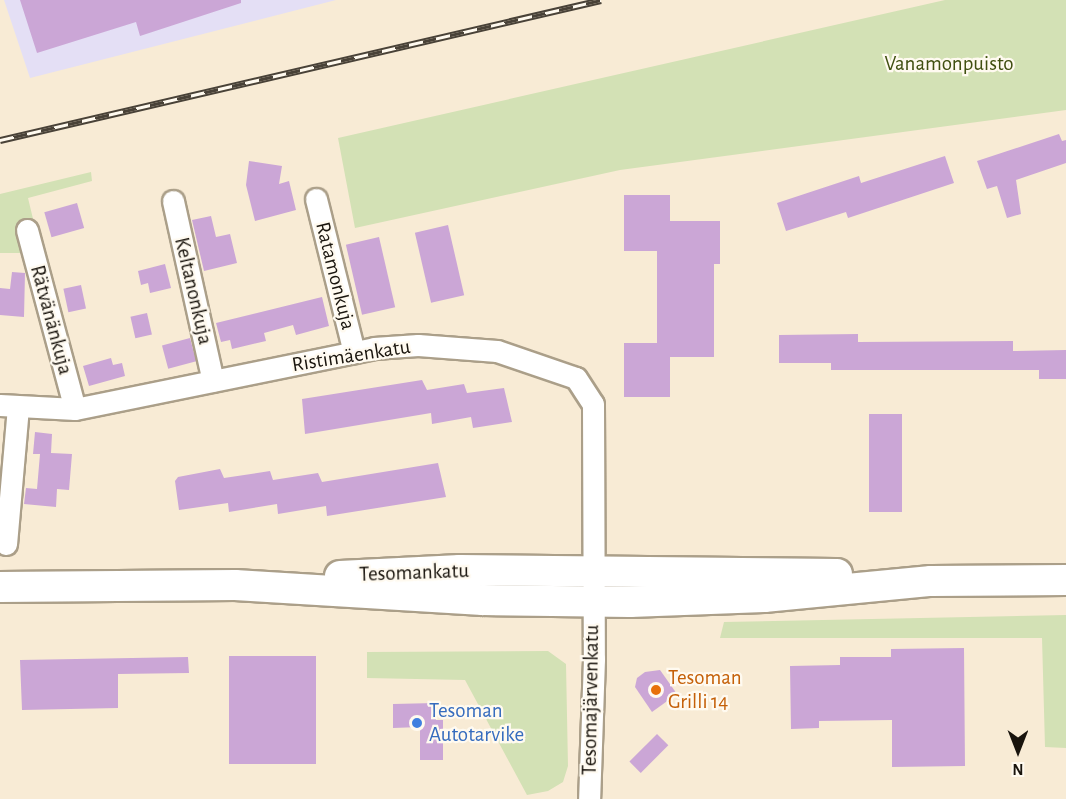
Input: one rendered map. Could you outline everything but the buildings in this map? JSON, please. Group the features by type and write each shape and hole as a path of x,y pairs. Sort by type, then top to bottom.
{"main road":[{"name":"Tesomankatu","path":"0,587 235,585 460,570 877,575 931,581"},
{"name":"Tesomankatu","path":"235,585 304,592 592,601 764,597 931,581 1066,580"}],"street":[{"name":"Ratamonkuja","path":"316,199 354,352"},
{"name":"Keltanonkuja","path":"173,201 213,381"},
{"name":"Rätvänänkuja","path":"27,230 75,409"},
{"name":"Ristimäenkatu","path":"9,406 75,409 354,352 418,345 497,351 576,378 593,404 592,570"},
{"path":"6,544 9,406"},
{"path":"592,570 592,601"},
{"name":"Tesomajärvenkatu","path":"589,799 592,601"}],"shaded area":[{"path":"4,0 336,0 30,78"}],"green space":[{"name":"Vanamonpuisto","path":"945,0 1066,0 1066,110 620,170 355,228 338,138"},
{"path":"91,172 92,181 28,198 34,223 28,253 0,253 0,194"},
{"path":"1066,615 1066,748 1045,747 1042,638 720,638 724,622"},
{"path":"548,651 566,664 568,766 563,782 548,791 527,795 465,680 367,678 367,652"}],"railway":[{"path":"0,140 601,0"}],"place":[{"name":"Tesoman Grilli 14","path":"656,690"},
{"name":"Tesoman Autotarvike","path":"417,723"}]}
